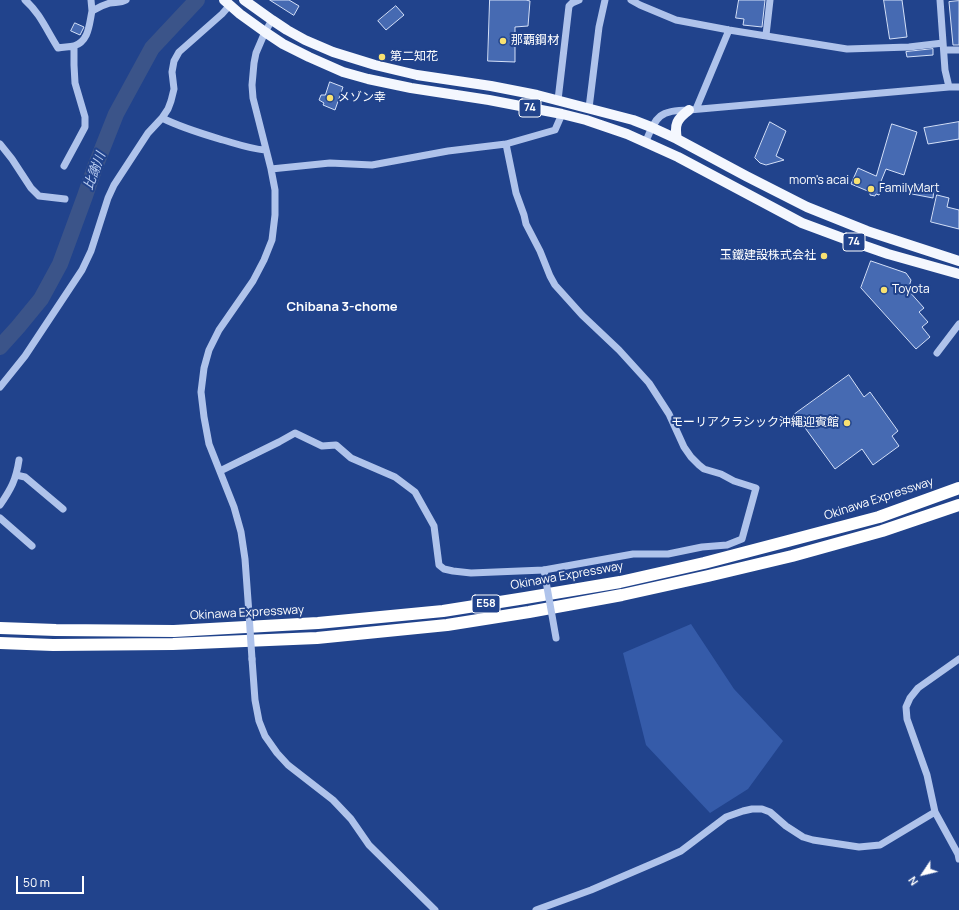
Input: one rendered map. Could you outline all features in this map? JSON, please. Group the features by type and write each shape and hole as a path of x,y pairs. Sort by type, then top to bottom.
{"highway":[{"name":"Okinawa Expressway","path":"0,628 174,631 318,623 444,611 620,582 704,563 879,517 959,488"},
{"name":"E58","path":"0,643 54,645 173,644 317,638 447,625 529,612 708,576 792,556 882,531 959,505"}],"main road":[{"name":"74","path":"244,0 272,20 312,43 333,52 375,65 417,75 492,86 558,100 632,120 677,139 807,207 867,231 959,261"},
{"name":"74","path":"226,2 283,44 343,72 411,88 489,100 586,120 646,141 802,222 888,254 959,274"},
{"path":"677,139 675,130 680,116 692,109"}],"street":[{"path":"25,0 40,16 58,48 74,46 84,40 88,32 92,11 91,0"},
{"path":"92,11 110,3 126,0"},
{"path":"558,100 569,6 579,0"},
{"path":"589,108 599,27 606,0"},
{"path":"631,0 676,20 848,49 944,47 959,50"},
{"path":"766,35 770,0"},
{"path":"940,0 945,70 949,87"},
{"path":"0,387 25,356 82,270 91,250 108,198 114,185 148,133 168,109 174,89 172,72 174,61 179,52 222,14 226,2"},
{"path":"272,20 265,32 255,58 252,85 252,98 276,190 272,240 253,281 219,330 209,350 204,368 201,392 209,444 234,507 241,532 245,559 255,700 259,721 265,736 277,753 288,765 333,800 351,819 369,845 435,910"},
{"path":"692,109 729,30"},
{"path":"64,166 85,128 85,117 75,83 74,46"},
{"path":"646,141 651,127 656,119 664,113 677,110 959,87"},
{"path":"271,169 330,163 372,164 448,151 506,144 555,130 562,114"},
{"path":"162,118 173,124 198,132 254,149 265,150"},
{"path":"0,144 31,188 39,196 65,199"},
{"path":"220,471 295,433 322,446 336,445 351,458 395,477 415,492 434,526 439,565 444,569 471,574 544,570 633,554 668,554 702,547 727,545 742,539 756,488 704,469 691,457 684,447 669,414 649,383 619,350 582,315 555,284 526,224 516,193 506,144"},
{"path":"937,353 959,324"},
{"path":"0,505 9,492 16,475 19,460"},
{"path":"16,475 25,477 63,509"},
{"path":"0,518 32,546"},
{"path":"544,570 556,638"},
{"path":"959,659 918,688 910,698 906,707 907,719 927,775 935,812 958,854 959,859"},
{"path":"536,910 591,890 681,851 726,817 742,811 762,809 770,812 803,837 859,847 880,845 935,812"}],"shaded area":[{"path":"691,624 734,689 783,741 748,789 710,813 646,745 623,653"}],"building":[{"path":"270,0 289,0 299,6 294,15"},
{"path":"490,0 530,1 528,26 515,27 515,62 488,61"},
{"path":"739,0 765,0 762,27 743,25 744,19 736,18"},
{"path":"884,0 902,0 907,37 890,39"},
{"path":"959,1 959,45 953,45 949,2"},
{"path":"396,6 404,15 386,30 378,21"},
{"path":"75,23 84,27 80,35 71,31"},
{"path":"933,49 933,55 907,57 906,52"},
{"name":"メゾン幸","path":"330,82 343,87 335,110 323,105 324,103 319,100 321,95 325,95"},
{"path":"770,122 786,131 776,156 784,160 766,165 760,163 755,158"},
{"path":"959,122 959,139 928,144 924,128"},
{"path":"892,124 917,132 904,175 886,169 879,186 882,187 879,195 870,195 870,192 851,184 858,168 876,176"},
{"path":"914,184 934,189 933,198 912,194"},
{"path":"937,195 949,198 947,207 959,210 959,229 931,222"},
{"path":"871,261 906,273 911,280 908,290 924,308 919,312 928,322 922,327 930,337 916,349 861,288"},
{"name":"モーリアクラシック沖縄迎賓館","path":"849,375 864,397 870,392 898,431 892,436 899,446 873,465 862,449 835,469 795,414"}],"waterway":[{"name":"比謝川","path":"0,347 41,299 60,264 116,114 152,48 197,0"}],"place":[{"name":"那覇鋼材","path":"503,41"},
{"name":"第二知花","path":"382,57"},
{"name":"メゾン幸","path":"330,98"},
{"name":"mom's acai","path":"857,181"},
{"name":"FamilyMart","path":"871,189"},
{"name":"玉鐵建設株式会社","path":"824,256"},
{"name":"Toyota","path":"884,290"},
{"name":"モーリアクラシック沖縄迎賓館","path":"847,423"}],"district":[{"name":"Chibana 3-chome","path":"342,307"}]}
